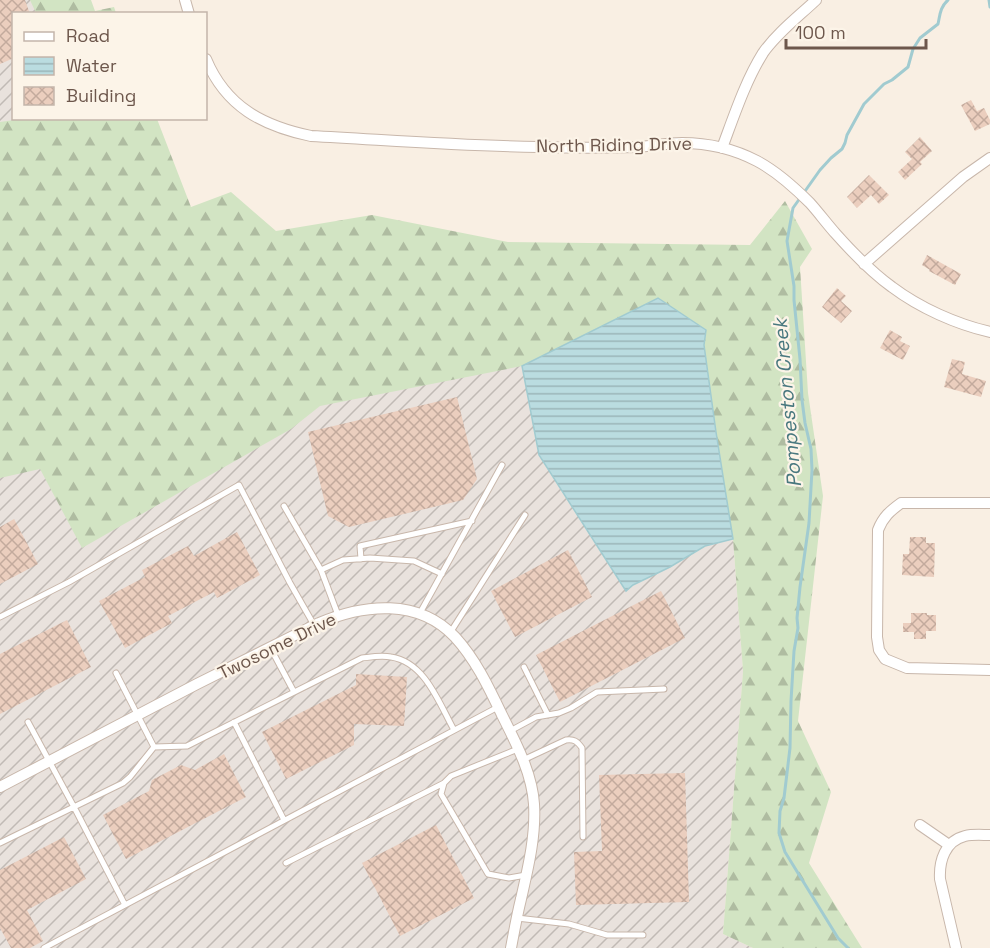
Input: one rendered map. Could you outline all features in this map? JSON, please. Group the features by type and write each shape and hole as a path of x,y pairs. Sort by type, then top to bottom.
{"street":[{"path":"722,148 747,83 764,53 777,36 812,1"},
{"name":"North Riding Drive","path":"207,62 212,75 232,100 255,117 271,125 311,136 509,147 638,147 681,143 703,144 742,154 780,176 810,204 864,264 893,288 949,318 990,332"},
{"path":"864,264 963,177 990,158"},
{"path":"990,503 901,503 882,519 878,530 877,637 879,650 885,659 907,668 990,670"},
{"name":"Twosome Drive","path":"0,787 270,647 338,615 375,608 393,608 419,615 440,625 450,633 475,663 510,731 531,785 534,803 532,842 511,948"},
{"path":"920,825 949,845"},
{"path":"956,948 940,879 942,857 949,845 958,838 967,835 990,835"}],"lane":[{"path":"419,615 502,465"},
{"path":"0,617 69,582 239,485 314,625"},
{"path":"284,506 321,570 338,615"},
{"path":"450,633 525,515"},
{"path":"361,559 360,546 472,520"},
{"path":"321,570 343,560 370,558 414,561 442,574"},
{"path":"270,647 294,692"},
{"path":"0,843 123,783 154,747 187,746 362,658 391,657 406,662 418,670 454,730"},
{"path":"525,667 548,715"},
{"path":"116,674 154,747"},
{"path":"510,731 536,717 571,708 597,692 664,689"},
{"path":"44,948 498,706"},
{"path":"28,722 124,905"},
{"path":"234,722 284,820"},
{"path":"523,760 566,740 572,739 578,742 582,748 583,837"},
{"path":"286,863 444,783 451,776 518,749"},
{"path":"444,783 441,794 488,874 509,878 526,874"},
{"path":"517,918 569,924 607,935 643,935"}],"shaded area":[{"path":"0,0 88,0 93,12 12,12 12,120 136,120 245,303 686,281 733,539 743,671 723,934 753,948 0,948"}],"green space":[{"path":"30,0 91,0 95,11 114,7 116,12 36,12"},
{"path":"14,120 157,120 191,207 231,192 276,231 372,215 508,242 750,245 785,201 812,249 800,267 808,393 823,496 798,721 831,792 809,863 862,948 753,948 723,934 743,671 733,539 704,345 706,330 658,299 522,366 320,406 291,429 82,548 40,469 0,478 0,122"}],"water":[{"path":"658,298 706,330 704,345 733,539 705,546 626,591 539,455 522,366"}],"building":[{"path":"0,0 25,0 29,12 12,12 12,59 0,64"},
{"path":"971,100 977,111 984,108 990,120 990,124 975,131 961,105"},
{"path":"920,137 932,151 905,180 898,172 912,159 905,152"},
{"path":"869,175 889,195 879,204 871,195 857,208 847,197"},
{"path":"927,255 961,274 955,285 922,265"},
{"path":"837,288 846,296 841,301 852,311 841,323 822,307"},
{"path":"890,330 902,337 900,341 910,346 903,360 880,348"},
{"path":"952,359 965,362 962,374 986,381 981,397 944,387"},
{"path":"457,397 477,479 463,500 349,527 328,516 308,432"},
{"path":"14,519 38,564 0,584 0,527"},
{"path":"237,532 260,575 217,598 214,592 168,616 172,623 125,648 99,601 145,577 142,570 188,546 194,556"},
{"path":"910,537 926,537 926,543 935,543 934,577 902,575 903,554 909,554"},
{"path":"568,550 592,597 515,637 491,591"},
{"path":"661,591 685,638 560,702 536,655"},
{"path":"911,613 936,615 936,631 926,631 926,639 914,639 914,632 903,632 903,623 911,623"},
{"path":"67,620 91,667 0,714 0,654"},
{"path":"356,674 407,677 404,726 354,724 354,745 286,779 262,732 356,685"},
{"path":"224,754 246,797 126,859 103,815 149,791 152,780 181,765 195,770"},
{"path":"685,773 689,902 576,905 574,852 602,851 599,775"},
{"path":"436,825 474,898 400,936 362,863"},
{"path":"64,837 86,879 27,910 43,941 30,948 11,948 0,928 0,870"}],"waterway":[{"name":"Pompeston Creek","path":"848,948 838,938 785,852 779,833 780,811 784,798 790,748 794,651 809,523 812,470 811,449 802,400 794,286 787,241 793,208 820,170 842,149 864,104 884,84 908,67 913,49 920,38 938,24 942,8 948,0"},
{"name":"Pompeston Creek","path":"989,0 990,7"}]}
